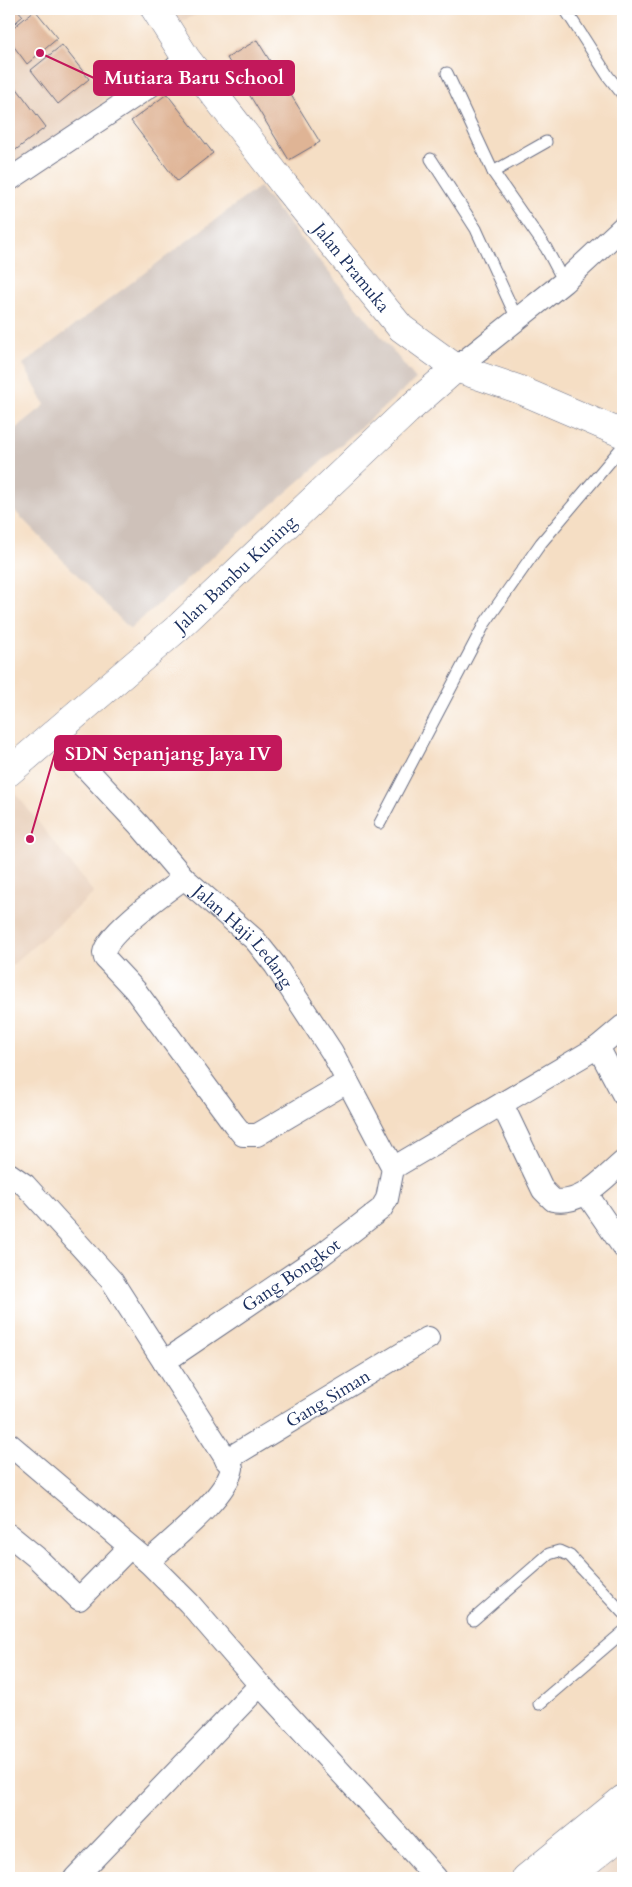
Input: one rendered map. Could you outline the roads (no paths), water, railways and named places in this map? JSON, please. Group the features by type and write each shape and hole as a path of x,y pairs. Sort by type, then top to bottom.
{"street":[{"name":"Jalan Pramuka","path":"154,9 186,58 285,186 401,328 456,368 518,389 623,434"},
{"path":"9,180 171,72 186,58"},
{"path":"456,368 564,282 623,227"},
{"name":"Jalan Bambu Kuning","path":"9,772 180,626 407,411 456,368"},
{"name":"Jalan Haji Ledang","path":"53,733 140,826 184,878 255,940 332,1052 393,1168"},
{"path":"184,878 140,912 109,940 104,953 106,958 135,990 234,1124 243,1135 257,1135 347,1082"},
{"path":"393,1168 598,1047 623,1026"},
{"path":"598,1047 623,1094"},
{"path":"502,1104 542,1190 553,1200 570,1201 586,1193 623,1162"},
{"name":"Gang Bongkot","path":"164,1362 313,1261 381,1209 387,1199 393,1168"},
{"path":"9,1174 25,1185 112,1281 232,1468 230,1477 220,1494 148,1562"},
{"path":"586,1193 623,1247"},
{"name":"Gang Siman","path":"226,1460 428,1338"},
{"path":"9,1444 148,1562 189,1603 260,1685 436,1878"},
{"path":"9,1535 36,1557 79,1599 130,1547"},
{"path":"75,1878 260,1685"},
{"path":"526,1878 623,1799"},
{"path":"567,1878 623,1833"}],"lane":[{"path":"565,9 608,76 623,95"},
{"path":"447,73 493,172 546,248 564,282"},
{"path":"493,172 546,142"},
{"path":"431,159 476,229 517,319"},
{"path":"380,823 485,624 541,543 623,446"},
{"path":"473,1620 549,1554 559,1551 570,1556 623,1613"},
{"path":"539,1704 623,1632"}],"place":[{"name":"Mutiara Baru School","path":"40,53"},
{"name":"SDN Sepanjang Jaya IV","path":"30,839"}]}
